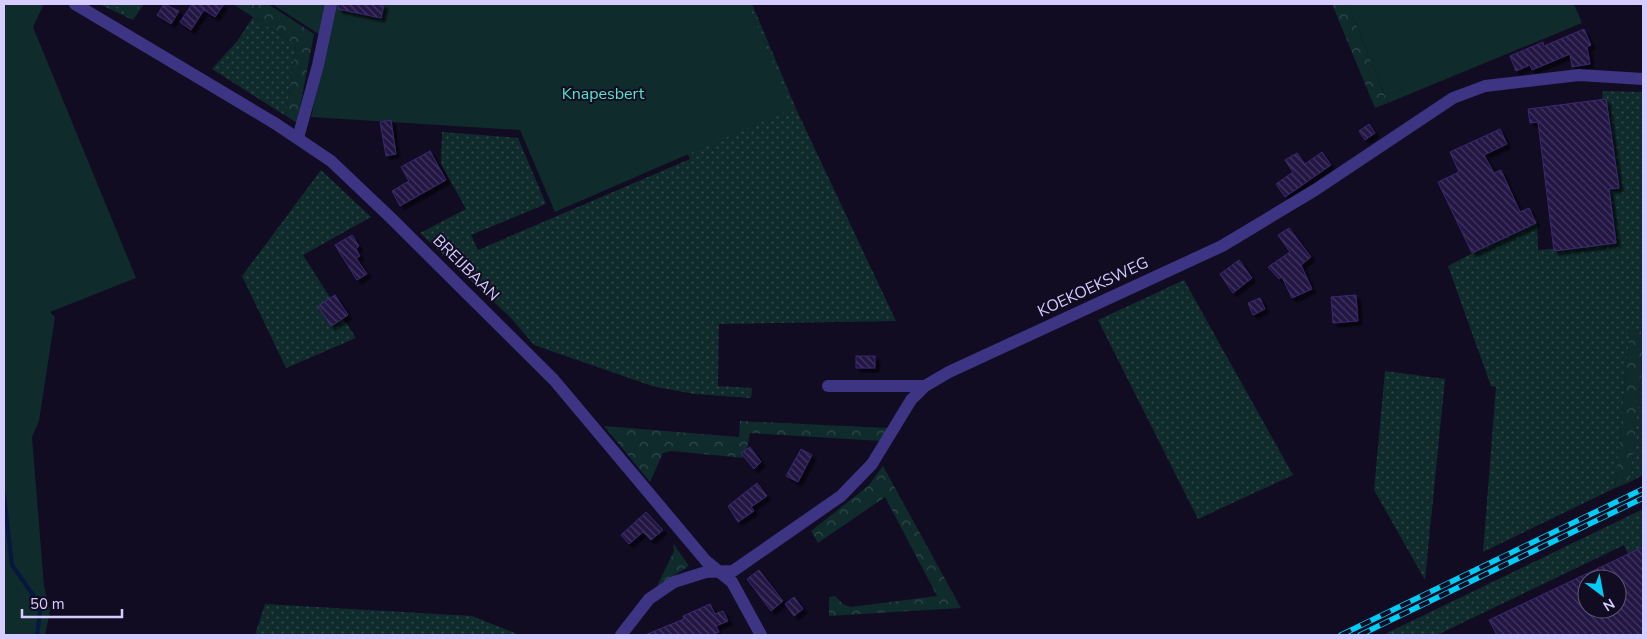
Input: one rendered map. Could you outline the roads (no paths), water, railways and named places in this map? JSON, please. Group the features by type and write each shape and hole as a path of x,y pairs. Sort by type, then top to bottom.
{"street":[{"name":"BREIJBAAN","path":"75,4 298,138 331,161 392,218 548,373 706,561 732,582 761,635"},
{"path":"298,138 332,4"},
{"name":"KOEKOEKSWEG","path":"621,635 649,600 674,582 706,572 733,571 841,496 872,464 911,400 925,386 949,372 1222,246 1315,190 1453,98 1485,86 1578,75 1643,79"},
{"path":"828,386 925,386"}],"waterway":[{"path":"4,495 12,565 38,602 40,613 37,635"}],"railway":[{"path":"1341,635 1643,489"},
{"path":"1360,635 1643,498"}],"park label":[{"name":"Knapesbert","path":"603,94"}]}
